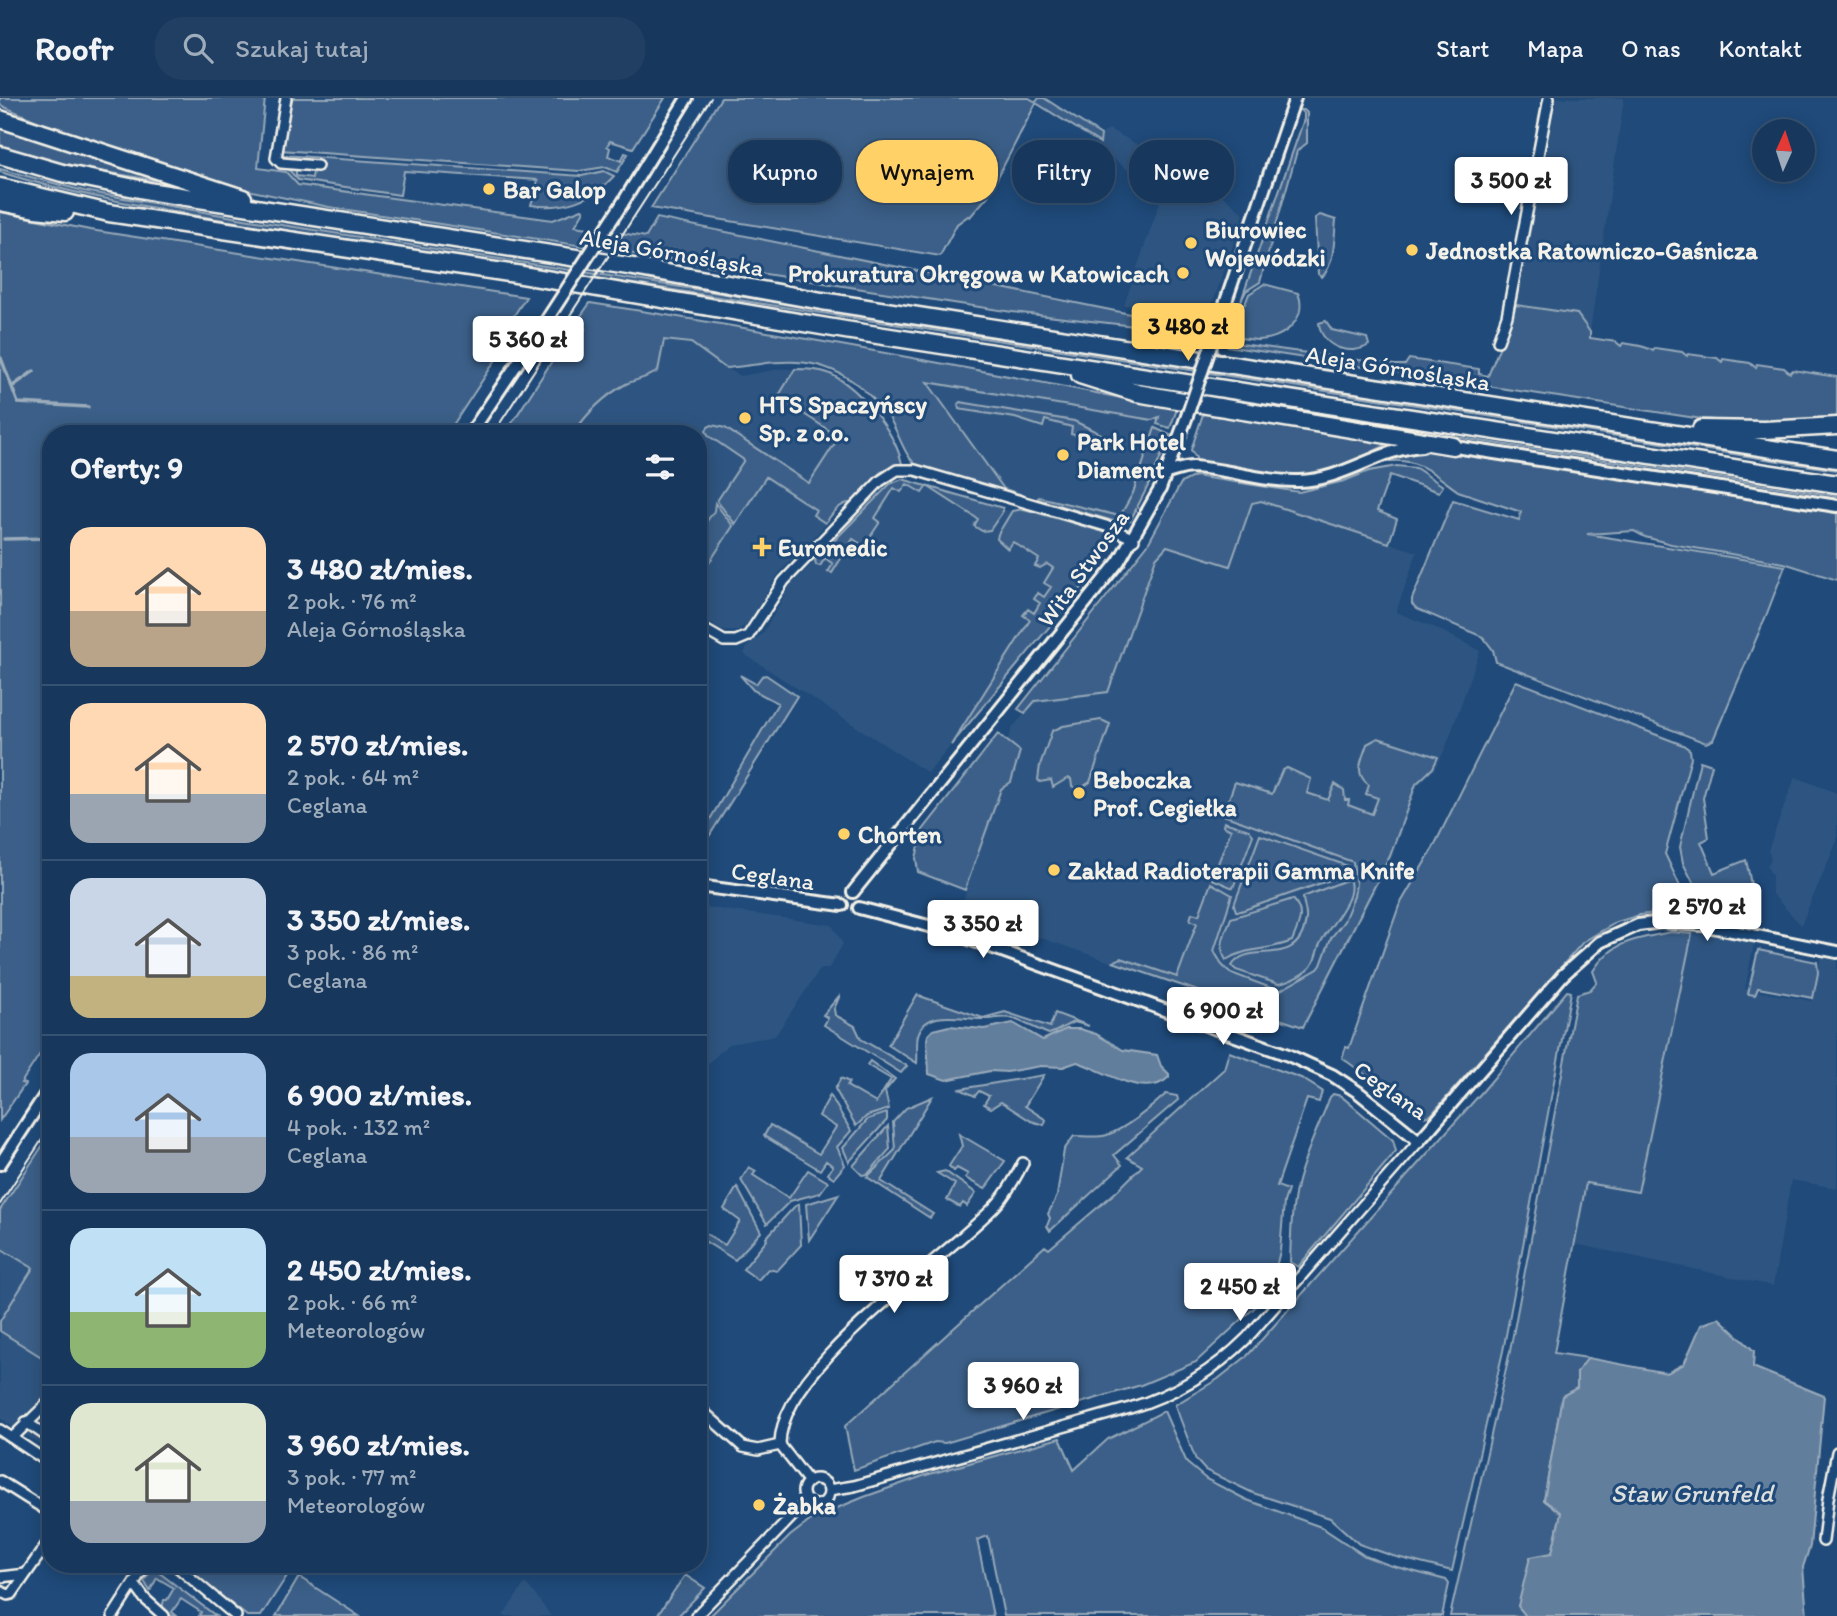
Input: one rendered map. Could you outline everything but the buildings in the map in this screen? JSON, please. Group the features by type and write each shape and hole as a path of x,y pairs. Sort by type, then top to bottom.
{"highway":[{"path":"0,111 36,129"},
{"path":"0,119 292,214"},
{"name":"Aleja Górnośląska","path":"0,155 111,184 292,214 614,264 822,301 1837,459"},
{"name":"Aleja Górnośląska","path":"0,187 109,213 516,274 1027,358 1837,484"},
{"path":"0,202 35,209 109,213"},
{"path":"1027,358 1137,393 1453,446"},
{"path":"1642,429 1764,430 1837,426"}],"street":[{"path":"286,98 276,158 281,163 317,166"},
{"path":"476,425 622,204 687,98"},
{"name":"Wita Stwosza","path":"853,892 1092,596 1134,538 1167,473 1295,98"},
{"path":"1498,341 1507,316 1549,98"},
{"path":"1167,473 1190,467 1271,480 1302,481 1336,474 1402,448 1453,446 1837,507"},
{"path":"1176,447 1190,467"},
{"path":"707,631 724,641 736,641 748,636 788,576 880,481 897,470 915,470 1106,526 1134,538"},
{"name":"Ceglana","path":"707,887 842,905"},
{"path":"853,892 860,898 859,908 851,912 842,905 843,895 853,892"},
{"name":"Ceglana","path":"859,908 953,933 1288,1055 1332,1075 1358,1092 1419,1141 1563,975 1586,952 1618,932 1638,925 1672,921 1837,951"},
{"path":"0,1164 42,1100"},
{"path":"829,1490 854,1486 1130,1408 1194,1382 1247,1338 1419,1141"},
{"path":"809,1482 780,1445 785,1415 812,1372 866,1320 998,1203 1023,1163"},
{"path":"12,1438 42,1408"},
{"path":"707,1415 743,1447 758,1450 780,1445"},
{"path":"26,1422 42,1433"},
{"path":"0,1430 42,1458"},
{"path":"1824,1541 1828,1499 1837,1452"},
{"path":"816,1480 823,1482 829,1490 824,1503 816,1505 807,1501 804,1491 809,1482 816,1480"},
{"path":"0,1481 42,1507"},
{"path":"696,1616 807,1501"},
{"path":"0,1591 12,1594 42,1551"},
{"path":"113,1616 141,1573"},
{"path":"185,1573 236,1616"},
{"path":"0,1577 26,1574"},
{"path":"134,1584 145,1599 164,1616"}],"shaded area":[{"path":"0,98 265,98 258,168 286,172 298,185 553,220 582,209 584,211 575,226 646,237 657,218 1135,315 1186,316 1233,323 1239,306 1245,304 1249,294 1264,284 1298,293 1300,312 1291,327 1283,333 1257,340 1012,312 329,207 238,188 53,128 0,105"},
{"path":"292,98 665,98 633,148 610,141 607,146 610,148 608,156 621,161 625,153 628,154 617,172 605,167 579,171 280,150"},
{"path":"721,98 1029,98 1036,102 1039,98 1044,98 1101,135 1100,140 1095,140 1036,103 1017,140 1012,140 1012,150 998,177 998,140 856,140 856,203 982,203 970,217 957,224 940,256 651,208"},
{"path":"1557,98 1624,98 1590,332 1577,314 1516,305"},
{"path":"1300,110 1307,113 1307,143 1297,151 1260,282 1246,291 1241,301 1304,119"},
{"path":"0,125 175,184 77,167 0,145"},
{"path":"1109,129 1129,140 1129,171 1115,160 1115,140 1100,140 1101,135"},
{"path":"282,155 582,176 604,171 614,176 587,197 565,204 543,206 531,205 538,180 404,171 400,195 298,180 287,168 296,169 296,176 312,178 313,171 321,171 321,162"},
{"path":"0,169 84,191 250,220 1837,467 1837,470 252,225 93,196 0,172"},
{"path":"1160,203 1231,203 1244,214 1207,319 1124,305"},
{"path":"0,212 90,230 526,297 511,320 492,339 499,345 495,361 453,425 42,425 42,1051 21,1083 25,1084 0,1120"},
{"path":"1320,215 1336,220 1332,258 1322,277 1318,274 1315,218"},
{"path":"590,303 884,353 1177,409 1170,428 1157,424 1159,417 1152,420 927,382 1004,489 1020,494 1020,497 919,467 909,457 885,412 858,385 842,375 826,368 796,362 728,368 691,343 664,340 658,371 626,384 610,394 580,425 511,425 561,347 574,345 585,329 576,323"},
{"path":"1516,305 1577,314 1590,332 1590,338 1616,342 1621,346 1623,343 1653,351 1655,348 1682,352 1687,356 1717,358 1722,362 1723,359 1750,363 1756,368 1757,364 1784,368 1790,373 1793,370 1837,377 1837,421 1770,423 1702,419 1226,346 1227,342 1395,365 1405,365 1409,359 1479,369 1479,374 1488,376"},
{"path":"1326,321 1332,330 1367,338 1369,345 1353,350 1338,348 1325,338 1321,331 1319,323"},
{"path":"664,339 691,343 741,376 795,369 778,397 839,436 799,499 831,519 778,574 747,624 737,631 724,631 707,621 707,425 579,425 590,410 626,384 658,371"},
{"path":"795,369 824,372 840,379 874,411 892,438 902,464 881,472 851,503 840,507 825,523 813,515 816,510 766,477 735,524 717,501 744,460 709,436 708,427 712,425 725,428 809,483 839,437 778,397"},
{"name":"Park Hotel Diament","path":"926,382 1152,420 1160,416 1133,494 1120,517 1004,489"},
{"path":"1158,391 1837,496 1837,499 1209,402"},
{"path":"960,402 1074,421 1120,443 1120,447 1071,434 1072,427 1045,420 1043,427 1015,418 959,409"},
{"path":"1203,414 1391,443 1326,471 1295,475 1247,471 1195,461 1191,450"},
{"path":"1155,428 1170,435 1130,521 1117,522 1037,499 1039,497 1120,516 1133,493"},
{"path":"1416,450 1441,450 1837,513 1837,580 1784,563 1671,544 1634,531 1587,534 1785,566 1713,740 1706,743 1496,662 1493,650 1483,637 1417,609 1412,604 1453,500 1519,520 1521,512 1458,491 1428,470 1412,463 1390,461 1366,467 1393,455"},
{"path":"1397,466 1416,468 1443,486 1439,492 1390,475 1377,511 1397,519 1389,543 1261,501 1252,503 1230,566 1167,546 1156,558 1108,692 1035,701 1025,713 1018,709 1148,544 1181,483 1195,476 1299,492 1344,481 1369,471"},
{"path":"902,479 1114,542 1080,590 928,773 744,654 747,647 763,633 790,586 890,484"},
{"path":"902,479 927,486 922,493 907,484 901,492 894,488 875,518 880,522 864,546 853,539 832,573 828,572 833,564 825,558 820,566 816,565 815,560 890,484"},
{"path":"927,486 1003,508 1003,511 990,530 982,531 974,526 978,519"},
{"path":"1261,501 1417,552 1396,612 1436,628 1480,651 1446,747 1435,769 1418,785 1392,857 1304,1029 960,910 1001,789 1011,782 1007,742 1013,727 1035,701 1108,692 1156,558 1167,546 1230,565 1252,503"},
{"path":"715,503 733,526 707,566 707,521 714,511"},
{"path":"1024,509 1111,534 1115,538 1114,542 1080,590 951,745 1030,620 1023,615 1028,609 1034,613 1040,603 1034,599 1038,593 1044,597 1051,587 1044,583 1053,568 1047,564 1040,568 1035,566 1039,559 1013,542 1008,549 997,539 1012,511"},
{"path":"740,675 756,684 766,675 797,696 707,840 707,825 778,703 753,690"},
{"path":"1516,681 1690,750 1691,758 1665,854 1687,901 1680,910 1640,915 1617,922 1583,942 1431,1115 1424,1117 1342,1058 1346,1047 1349,1048 1399,906 1433,848"},
{"path":"1101,720 1110,724 1090,782 1078,790 1068,778 1053,787 1051,780 1038,780 1040,765 1052,731 1063,726"},
{"path":"998,734 1020,751 1011,782 1001,789 965,890 918,872 916,858 923,830"},
{"path":"1378,738 1438,757 1433,768 1416,784 1390,856 1303,1027 1113,962 1121,958 1177,977 1197,923 1190,920 1192,913 1199,915 1211,883 1232,895 1214,951 1231,973 1279,991 1318,969 1354,896 1356,884 1353,862 1223,815 1235,782 1272,794 1282,771 1287,768 1311,779 1307,793 1328,800 1335,784 1344,790 1345,800 1349,800 1348,805 1372,814 1378,798 1366,794 1369,785 1361,776 1360,766 1367,744"},
{"path":"1700,761 1712,765 1703,798 1709,838 1701,842 1714,873 1746,860 1752,901 1744,922 1710,915 1683,863 1680,847"},
{"path":"1795,777 1837,793 1837,841 1801,925 1772,894 1772,876 1767,866 1771,859 1768,850"},
{"path":"1224,822 1249,830 1253,835 1233,888 1212,879 1231,830 1223,826"},
{"path":"1260,835 1348,866 1350,873 1236,911 1234,905"},
{"path":"1349,879 1351,887 1346,904 1306,971 1292,980 1278,984 1236,970 1232,966 1239,958 1249,954 1284,950 1294,945 1301,935 1306,919 1303,897"},
{"path":"1293,899 1300,914 1292,941 1242,953 1226,960 1222,944 1231,918"},
{"path":"707,907 832,925 843,944 829,968 821,968 775,1036 729,1044 707,1065"},
{"path":"1693,931 1754,944 1745,989 1812,1001 1821,957 1837,961 1837,1188 1791,1180 1773,1286 1575,1244 1586,1183 1637,1192"},
{"path":"1671,932 1692,934 1638,1192 1586,1183 1554,1353 1588,1358 1578,1372 1577,1388 1562,1397 1544,1500 1561,1513 1552,1553 1518,1606 1526,1616 1450,1616 1510,1351 1577,994 1590,990 1597,982 1593,971 1600,961 1617,947 1637,939"},
{"path":"1758,950 1817,962 1818,973 1813,998 1758,988 1755,995 1748,994"},
{"path":"1567,991 1571,992 1503,1351 1452,1571 1359,1544 1330,1518 1253,1493 1205,1470 1196,1460 1175,1405 1218,1379 1247,1356 1482,1092"},
{"path":"840,995 834,1009 835,1015 855,1026 861,1039 907,1066 901,1073 824,1025 828,1018 823,1015"},
{"path":"917,995 983,1018 1005,1012 1050,1027 1055,1013 1089,1026 1074,1022 1049,1034 1010,1018 985,1019 945,1017 936,1018 922,1027 918,1035 917,1063 888,1045"},
{"path":"1229,1052 1301,1078 1322,1091 1319,1102 1307,1099 1277,1186 1288,1190 1274,1275 1275,1293 1265,1298 1196,1362 1141,1385 945,1443 935,1442 854,1470 845,1426 1045,1246 1049,1249 1117,1191 1142,1166 1127,1157 1224,1069"},
{"path":"870,1061 895,1079 885,1091 889,1109 867,1116 856,1126 835,1089 841,1078 849,1082 847,1086 876,1103 891,1079 867,1065"},
{"path":"1044,1075 1025,1106 1046,1120 1044,1125 1031,1121 1001,1102 991,1108 984,1104 989,1096 979,1091 975,1096 960,1089"},
{"path":"1166,1094 1177,1096 1178,1100 1114,1155 1122,1165 1050,1231 1047,1226 1050,1218 1048,1214 1057,1196 1064,1150 1074,1136 1099,1136 1114,1132"},
{"path":"1333,1094 1341,1096 1393,1140 1396,1151 1298,1267 1290,1262 1295,1194 1308,1152"},
{"path":"830,1095 851,1131 837,1147 845,1165 834,1178 828,1174 833,1166 826,1161 820,1170 764,1136 770,1125 819,1154 836,1127 819,1116"},
{"path":"932,1097 881,1181 933,1214 930,1218 867,1177 895,1150 893,1122 906,1108"},
{"path":"887,1113 887,1120 849,1162 843,1148 868,1119"},
{"path":"888,1126 890,1149 868,1174 862,1175 853,1166"},
{"path":"959,1134 1005,1161 985,1189 965,1178 968,1174 957,1168 954,1171 949,1166 962,1146"},
{"path":"42,1147 42,1357 0,1331 0,1321 33,1268 0,1248 0,1210"},
{"path":"749,1167 756,1171 753,1175 789,1198 808,1170 828,1182 820,1193 790,1201 767,1224 741,1180"},
{"path":"945,1171 976,1193 967,1206 963,1203 960,1207 947,1200 955,1184 937,1173"},
{"path":"737,1187 761,1232 735,1260 707,1243 707,1234 725,1245 740,1221 724,1209"},
{"path":"839,1194 809,1240 806,1204"},
{"path":"799,1204 801,1245 777,1271 768,1269 758,1280 743,1269 766,1238"},
{"path":"0,1248 33,1268 0,1321"},
{"path":"0,1331 42,1357 42,1446 0,1418"},
{"path":"1164,1411 1187,1463 1206,1479 1247,1500 1321,1527 1365,1556 1446,1580 1449,1584 1442,1616 1004,1616 988,1536 977,1540 993,1616 710,1616 790,1536 815,1517 926,1475 1060,1438 1074,1470 1108,1439"},
{"path":"150,1573 160,1573 216,1616 199,1616 201,1612 181,1599 172,1612 177,1616 170,1615 163,1608 164,1600 167,1600 174,1588 157,1578 150,1591 144,1581"},
{"path":"192,1573 289,1573 261,1616 247,1616"},
{"path":"685,1575 705,1588 678,1616 657,1616"},
{"path":"299,1577 359,1616 276,1616"},
{"path":"525,1583 530,1588 551,1616 503,1616"}],"water":[{"path":"1013,1023 1043,1040 1066,1029 1080,1029 1096,1034 1123,1050 1157,1055 1169,1077 1159,1084 1136,1085 1077,1062 1063,1067 1041,1066 1007,1072 990,1071 946,1080 929,1074 927,1040 933,1030 949,1026 984,1029"},
{"name":"Staw Grunfeld","path":"1719,1318 1754,1351 1753,1367 1824,1396 1810,1546 1803,1567 1807,1616 1526,1616 1518,1606 1530,1557 1552,1553 1561,1513 1544,1500 1562,1396 1577,1388 1577,1372 1588,1358 1667,1373 1684,1364 1701,1325"}],"waterway":[{"path":"1,358 18,403 88,407"},
{"path":"13,386 34,371"},
{"path":"4,539 42,538"}],"tram line":[{"path":"499,425 711,98"},
{"path":"0,1204 42,1140"}],"place":[{"name":"Bar Galop","path":"489,189"},
{"name":"Biurowiec Wojewódzki","path":"1191,243"},
{"name":"Jednostka Ratowniczo-Gaśnicza","path":"1412,250"},
{"name":"Prokuratura Okręgowa w Katowicach","path":"1183,273"},
{"name":"HTS Spaczyńscy Sp. z o.o.","path":"745,418"},
{"name":"Park Hotel Diament","path":"1063,455"},
{"name":"Euromedic","path":"762,547"},
{"name":"Beboczka Prof. Cegiełka","path":"1079,793"},
{"name":"Chorten","path":"844,834"},
{"name":"Zakład Radioterapii Gamma Knife","path":"1054,870"},
{"name":"Żabka","path":"759,1505"}]}
